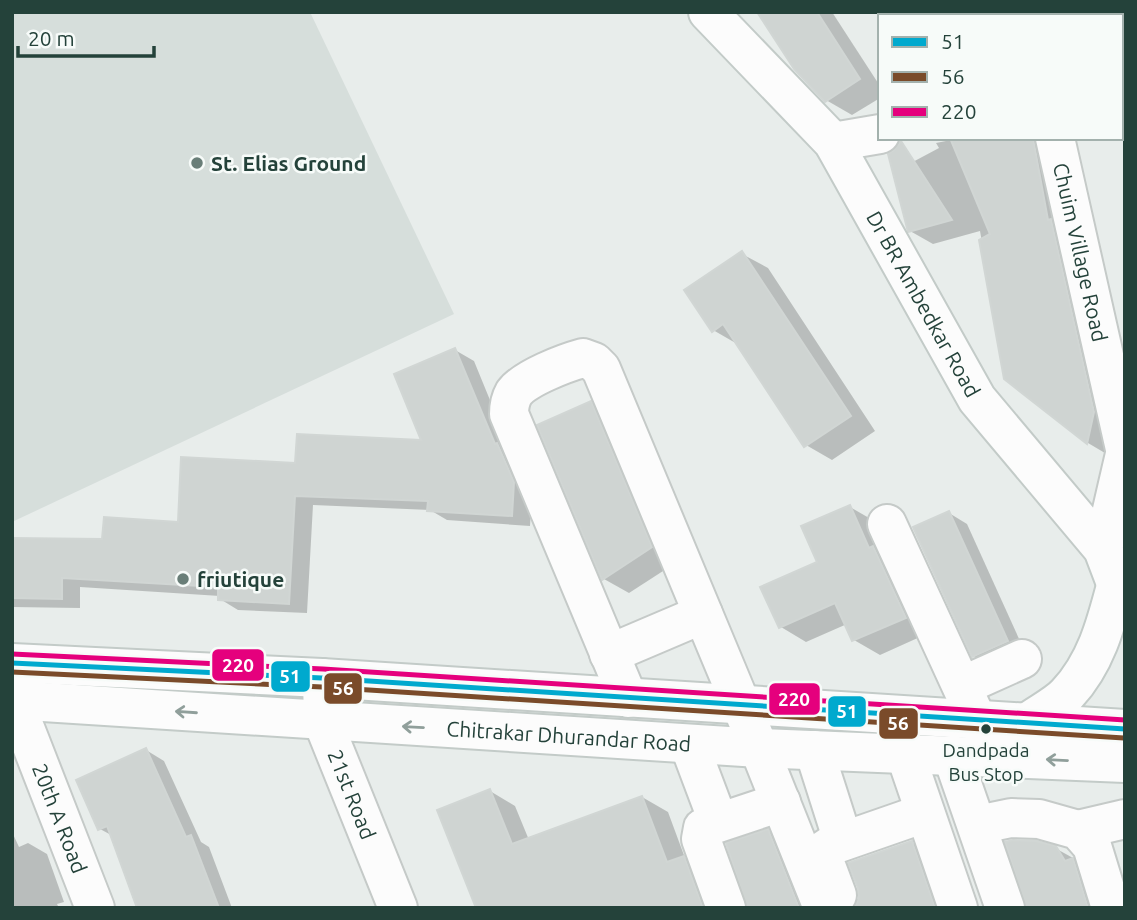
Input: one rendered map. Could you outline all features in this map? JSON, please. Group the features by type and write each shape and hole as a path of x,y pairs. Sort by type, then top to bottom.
{"street":[{"name":"Dr BR Ambedkar Road","path":"708,12 833,142 977,399 1103,549 1121,596"},
{"path":"833,142 878,134"},
{"name":"Chuim Village Road","path":"1055,140 1125,452 1103,549"},
{"path":"628,698 509,414 509,403 523,384 583,358 594,362 601,369 823,908"},
{"path":"887,524 969,703"},
{"path":"1028,722 1067,694 1101,640 1121,596"},
{"path":"609,653 703,614"},
{"path":"969,703 1022,659"},
{"path":"12,663 322,678 741,705 969,703 1028,722 1125,729"},
{"name":"21st Road","path":"322,678 323,722 398,908"},
{"name":"Chitrakar Dhurandar Road","path":"13,697 323,722 689,744 1125,763"},
{"name":"20th A Road","path":"13,697 95,908"},
{"path":"689,744 718,821"},
{"path":"814,750 843,841"},
{"path":"905,752 958,908"},
{"path":"953,755 1005,908"},
{"path":"726,908 701,832 703,828 781,802"},
{"path":"842,908 823,855 824,850 925,813"},
{"path":"977,825 1011,818 1032,819 1078,830 1125,819"},
{"path":"1078,830 1096,855 1111,908"}],"shaded area":[{"name":"St. Elias Ground","path":"12,12 310,12 454,314 12,522"}],"building":[{"path":"757,12 817,12 860,79 825,102 794,69"},
{"path":"951,140 1033,140 1048,220 1051,219 1094,412 1087,444 1004,379 979,240 990,234"},
{"path":"901,141 952,220 908,232 888,154"},
{"path":"742,251 851,416 804,447 723,324 712,332 684,290"},
{"path":"455,348 514,482 512,516 427,511 428,501 295,496 289,604 218,600 218,587 62,578 62,599 12,598 12,538 102,539 104,517 178,522 181,457 295,463 297,434 421,440 394,374"},
{"path":"591,401 652,547 602,580 537,425"},
{"path":"850,505 869,548 873,546 906,618 852,641 835,603 779,628 760,587 817,562 801,526"},
{"path":"949,511 1008,641 972,657 913,527"},
{"path":"146,748 186,837 191,835 219,908 137,908 107,826 98,830 76,780"},
{"path":"490,789 512,844 642,796 667,862 684,856 703,908 476,908 437,810"},
{"path":"768,829 799,908 747,908 726,843"},
{"path":"912,841 935,908 854,908 859,898 858,888 848,863"},
{"path":"1036,841 1056,846 1065,861 1073,858 1088,908 1026,908 1005,842"}],"transit line":[{"name":"220","path":"12,654 323,669 1125,720"},
{"name":"51","path":"12,663 322,678 1125,729"},
{"name":"56","path":"12,672 322,687 1124,738"}],"place":[{"name":"St. Elias Ground","path":"197,163"},
{"name":"friutique","path":"183,579"},
{"name":"Dandpada Bus Stop","path":"986,729"}]}
